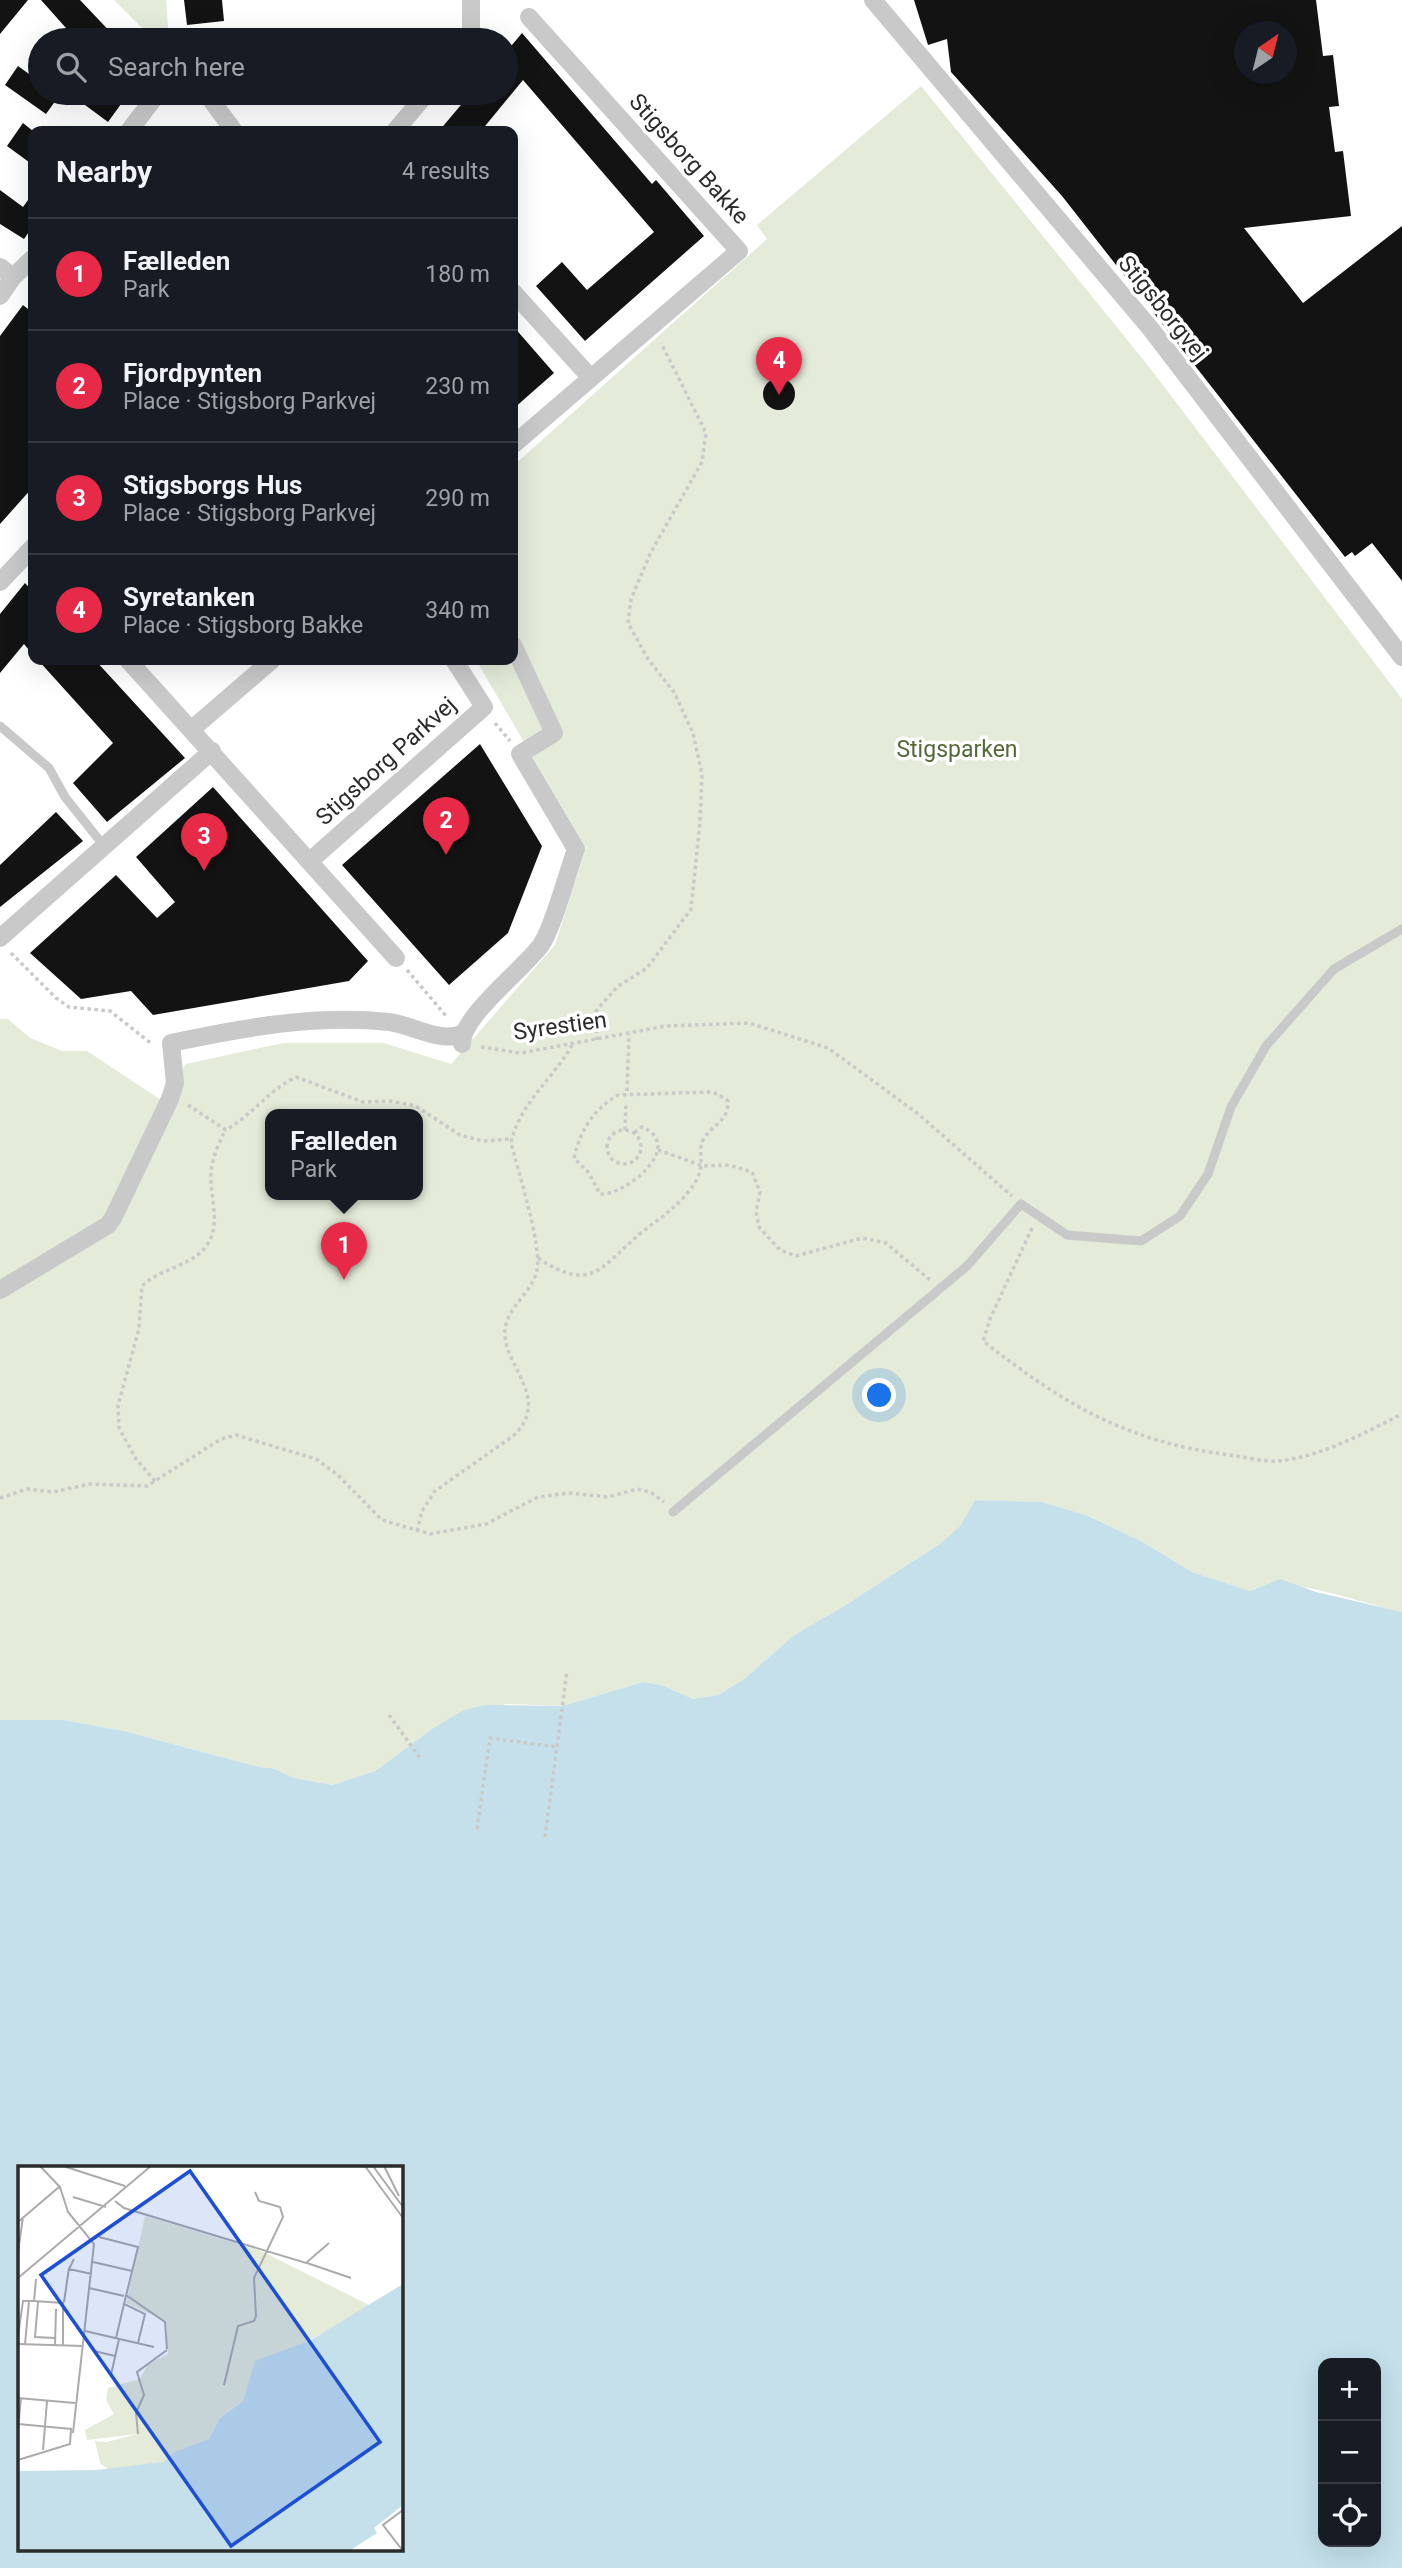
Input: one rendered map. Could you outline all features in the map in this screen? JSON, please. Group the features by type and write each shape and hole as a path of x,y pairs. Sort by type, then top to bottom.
{"street":[{"path":"471,0 471,28"},
{"name":"Stigsborgvej","path":"873,0 1150,328 1402,657"},
{"name":"Stigsborg Bakke","path":"518,441 739,251 529,17"},
{"path":"133,126 149,105"},
{"path":"215,105 230,126"},
{"path":"399,126 418,105"},
{"path":"0,296 7,272 28,261"},
{"path":"518,298 590,377"},
{"path":"0,582 28,556"},
{"path":"0,1290 108,1225 125,1197 170,1099 175,1083 171,1043 282,1022 391,1023 462,1039 543,943 576,849 520,754 554,733 518,656"},
{"name":"Stigsborg Parkvej","path":"133,665 311,860 396,958"},
{"path":"192,729 266,665"},
{"name":"Stigsborg Parkvej","path":"311,860 484,707 457,665"},
{"path":"4,944 104,846 212,751"}],"lane":[{"path":"0,726 49,768 65,797 104,846"},
{"path":"673,1512 967,1266 1021,1205 1067,1235 1141,1241 1180,1216 1208,1174 1231,1107 1266,1046 1334,969 1402,929"}],"path":[{"path":"597,1040 596,1011 617,987 648,968 691,909 700,822 702,774 693,733 674,692 648,659 628,623 631,598 651,552 702,462 706,433 653,324"},
{"path":"484,707 520,754"},
{"path":"4,944 56,998 69,1007 110,1011 141,1037 170,1051"},
{"path":"396,958 462,1039"},
{"name":"Syrestien","path":"462,1039 521,1053 666,1026 749,1023 828,1048 918,1114 1021,1205"},
{"path":"627,1090 629,1034"},
{"path":"417,1531 422,1511 435,1490 518,1430 527,1407 526,1389 504,1334 509,1316 533,1280 538,1258 512,1139 526,1107 561,1066 572,1045"},
{"path":"156,1481 136,1459 119,1428 118,1405 139,1329 142,1286 153,1275 202,1251 211,1238 215,1224 211,1171 226,1129 244,1119 278,1086 296,1077 363,1102 390,1101 421,1109"},
{"path":"538,1258 565,1274 581,1276 614,1261 686,1195 703,1166 701,1146 704,1138 723,1122 728,1112 728,1101 718,1094 708,1092 618,1095 607,1102 584,1126 574,1158 589,1173 600,1194 604,1195 651,1165 659,1143 653,1131 642,1127 634,1133"},
{"path":"170,1099 187,1104 226,1129"},
{"path":"625,1130 626,1104"},
{"path":"423,1111 460,1135 484,1141 512,1139"},
{"path":"625,1130 634,1133 641,1147 640,1155 627,1165 619,1164 607,1153 610,1137 625,1130"},
{"path":"658,1150 703,1166 729,1165 752,1172 760,1192 756,1212 759,1227 780,1250 796,1256 846,1245 862,1238 886,1243 907,1258 939,1289"},
{"path":"1037,1217 990,1319 983,1341 1036,1382 1074,1406 1112,1426 1206,1452 1278,1461 1339,1445 1402,1414"},
{"path":"0,1498 27,1489 53,1492 90,1484 139,1488 156,1481 222,1439 247,1436 316,1459 338,1475 382,1520 430,1534 486,1524 538,1497 569,1493 608,1497 637,1489 660,1497 673,1512"},
{"path":"545,1837 567,1671"},
{"path":"389,1715 420,1758"},
{"path":"477,1829 490,1738 557,1746"}],"green space":[{"path":"114,0 166,0 168,28 142,28"},
{"name":"Stigsparken","path":"921,86 1146,363 1402,699 1402,1612 1302,1587 1265,1586 1250,1591 1192,1572 1141,1541 1086,1515 1042,1502 975,1500 960,1526 941,1543 794,1635 744,1679 718,1695 692,1699 643,1682 562,1706 506,1704 432,1729 375,1771 332,1785 295,1778 272,1768 263,1768 124,1731 64,1720 0,1720 0,1019 8,1019 30,1038 62,1051 87,1051 161,1100 186,1064 283,1043 384,1043 451,1064 555,945 586,848 479,665 518,665 518,462 767,239 757,225"}],"water":[{"path":"975,1500 1042,1502 1086,1515 1141,1541 1192,1572 1250,1591 1280,1579 1316,1592 1402,1612 1402,2568 0,2568 0,1720 64,1720 124,1731 263,1768 272,1768 295,1778 332,1785 375,1771 432,1729 462,1711 485,1705 562,1706 643,1682 664,1686 692,1699 718,1695 744,1679 794,1635 941,1543 960,1526"}],"building":[{"path":"0,0 28,0 0,34"},
{"path":"41,0 80,0 107,28 66,28"},
{"path":"184,0 222,0 224,21 187,25"},
{"path":"914,0 1316,0 1323,56 1333,55 1339,106 1329,107 1335,152 1343,151 1351,216 1244,228 1303,303 1402,226 1402,581 1372,543 1355,556 1352,552 1345,557 1062,196 951,72 947,39 928,45"},
{"path":"522,33 652,184 656,180 704,236 585,341 536,286 562,262 587,290 654,232 523,80 518,86 518,38"},
{"path":"18,66 28,73 28,101 5,85"},
{"path":"33,105 52,105 46,114"},
{"path":"85,105 120,105 108,122"},
{"path":"461,105 502,105 485,126 443,126"},
{"path":"23,123 28,127 28,161 7,146"},
{"path":"0,190 23,207 28,200 28,233 24,239 0,224"},
{"path":"23,305 28,309 28,493 0,524 0,336"},
{"path":"518,332 554,373 518,405"},
{"path":"779,378 791,382 795,394 791,406 779,410 767,406 763,394 767,382"},
{"path":"25,583 28,586 28,649 24,644 0,673 0,614"},
{"path":"43,665 100,665 185,758 107,822 73,783 113,743"},
{"path":"480,744 542,846 508,933 449,985 342,865"},
{"path":"213,787 368,961 349,981 153,1015 131,991 81,999 30,953 116,875 157,918 175,902 136,857"},
{"path":"56,812 83,841 0,907 0,865"}],"place":[{"name":"Syretanken","path":"779,395"},
{"name":"Fjordpynten","path":"446,855"},
{"name":"Stigsborgs Hus","path":"204,871"},
{"name":"Fælleden","path":"344,1280"}]}
